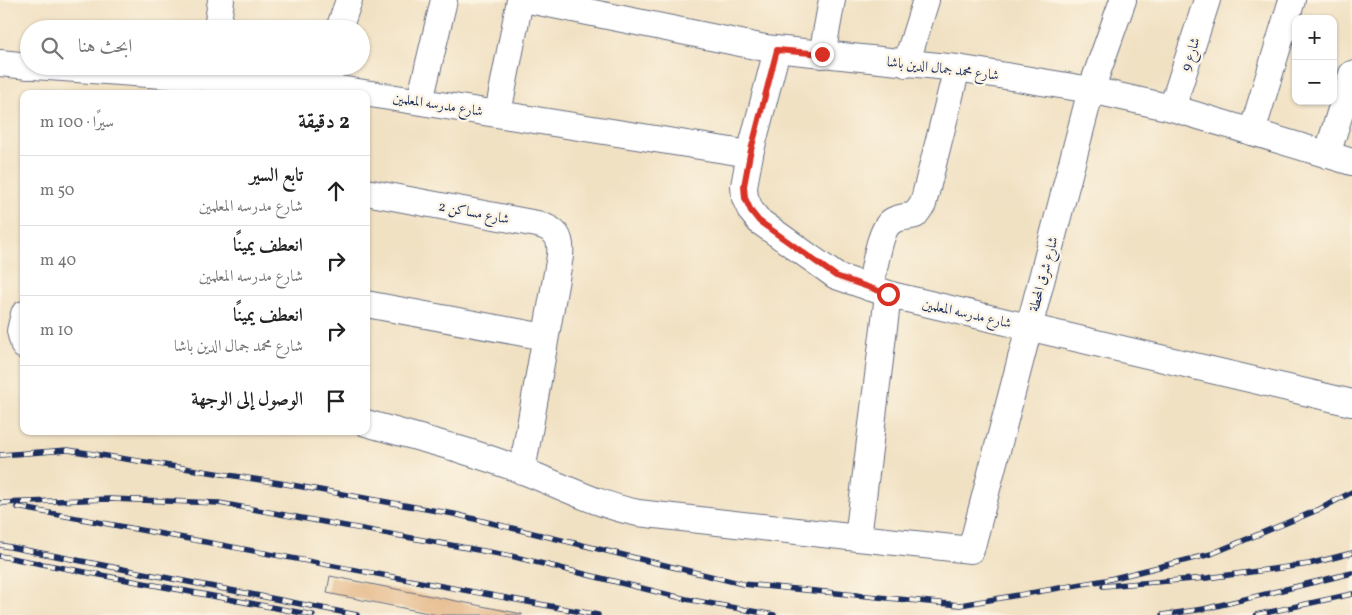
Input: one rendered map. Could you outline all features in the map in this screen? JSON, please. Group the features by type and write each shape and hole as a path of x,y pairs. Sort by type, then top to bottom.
{"street":[{"path":"218,20 221,0"},
{"path":"342,20 349,0"},
{"path":"420,101 444,0"},
{"path":"498,113 520,0"},
{"name":"شارع محمد جمال الدين باشا","path":"528,0 777,50 957,68 1091,90 1172,108 1352,162"},
{"path":"822,54 832,0"},
{"path":"906,64 926,0"},
{"name":"شارع شرق المحطة","path":"858,538 971,550 1091,90 1123,0"},
{"name":"شارع 9","path":"1172,108 1207,0"},
{"path":"1252,132 1292,0"},
{"name":"شارع مدرسه المعلمين","path":"777,50 750,154 744,186 745,198 751,211 759,221 836,276 879,291 1029,328 1352,402"},
{"path":"0,62 20,65"},
{"path":"370,424 522,471 601,504 638,513 858,538 882,236 888,224 894,220 915,215 923,204 957,68"},
{"path":"1327,155 1352,74"},
{"name":"شارع مدرسه المعلمين","path":"294,75 323,76 420,101 750,154"},
{"name":"شارع مساكن 2","path":"370,193 548,227 556,234 561,245 545,337"},
{"path":"370,305 545,337 522,471"}],"building":[{"path":"330,576 522,615 438,615 327,593"}],"railway":[{"path":"0,455 68,450 286,484 454,514 743,584 960,605 1106,580 1211,554 1320,509 1352,492"},
{"path":"0,503 110,499 219,503 511,556 686,599 774,615"},
{"path":"17,507 598,615"},
{"path":"0,545 357,615"},
{"path":"1103,586 1207,578 1309,564 1352,553"},
{"path":"0,556 313,615"},
{"path":"1162,615 1204,609 1352,573"},
{"path":"1256,615 1352,594"}],"route":[{"path":"822,54 777,50 750,154 744,186 745,198 751,211 759,221 836,276 888,294"}]}
